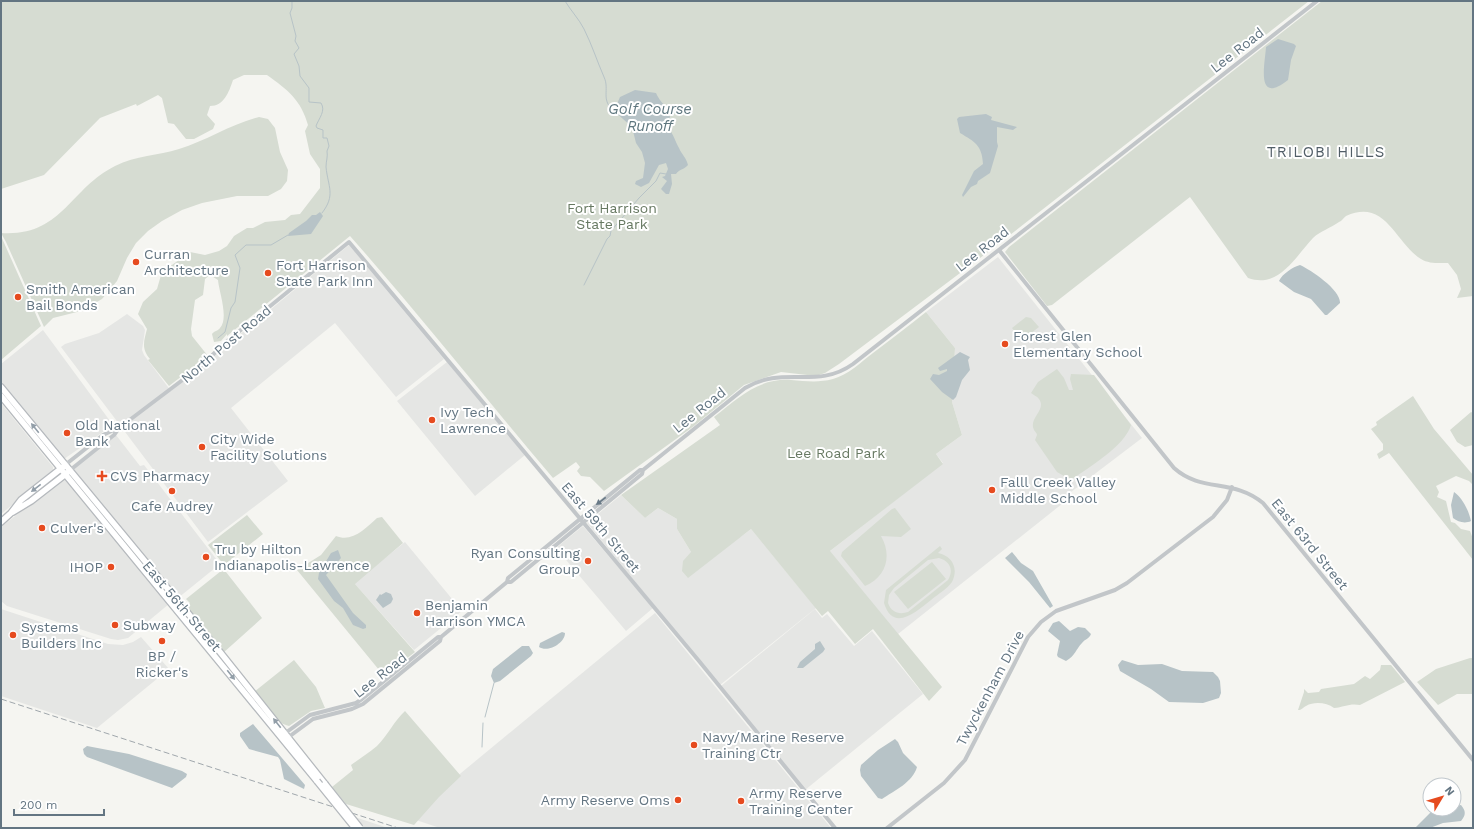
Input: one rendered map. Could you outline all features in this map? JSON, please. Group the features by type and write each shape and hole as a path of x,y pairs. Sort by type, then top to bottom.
{"main road":[{"name":"East 56th Street","path":"1,387 62,467"},
{"name":"East 56th Street","path":"1,396 67,473 118,539 325,784 360,828"},
{"name":"North Post Road","path":"1,522 11,513 21,500 62,467"},
{"name":"East 56th Street","path":"67,473 114,525 225,658 317,781 355,828"},
{"name":"North Post Road","path":"11,513 31,501 67,473"},
{"path":"100,516 104,518 111,526 114,525"},
{"path":"118,539 121,538 130,549 137,552"},
{"path":"198,635 221,659 225,658"}],"street":[{"name":"Lee Road","path":"284,737 313,718 352,709 363,704 440,641 441,637 507,582 508,578 580,518 640,470 643,470 738,392 751,384 776,376 826,376 850,366 1317,1"},
{"name":"North Post Road","path":"62,467 103,435 118,428 204,364 226,342 349,242"},
{"name":"East 59th Street","path":"349,242 580,518 835,828"},
{"name":"East 63rd Street","path":"999,250 1171,465 1182,474 1194,480 1232,487 1251,494 1265,505 1473,760"},
{"name":"North Post Road","path":"67,473 110,438 118,428"},
{"name":"Lee Road","path":"507,582 511,582 642,474 643,470"},
{"name":"Twyckenham Drive","path":"887,828 941,786 965,760 1028,637 1038,624 1058,610 1125,585 1215,515 1228,499 1232,487"}],"shaded area":[{"path":"349,245 444,359 396,397 335,323 231,408 288,481 208,542 61,347 65,344 99,333 127,314 143,326 145,330 142,350 144,355 171,391"},
{"name":"Falll Creek Valley Middle School","path":"998,257 1142,438 1071,492 1072,496 893,638 825,555 943,463 936,454 962,435 952,402 955,348 926,312"},
{"path":"43,330 113,425 64,459 1,384 1,364"},
{"path":"447,362 525,455 475,496 397,401"},
{"path":"1,403 53,467 53,472 1,514"},
{"path":"116,435 140,466 144,465 220,564 178,598 72,470"},
{"path":"64,478 169,604 128,638 118,640 111,639 7,606 1,601 1,527"},
{"path":"621,495 645,518 658,508 677,519 677,529 691,552 742,536 751,529 816,608 720,685 587,523"},
{"path":"583,526 653,608 626,631 556,548"},
{"path":"405,542 462,611 414,650 354,583"},
{"path":"1,609 108,644 123,645 133,642 141,637 169,669 97,728 1,696"},
{"path":"815,609 822,618 827,614 854,646 872,631 923,694 805,790 721,686"},
{"path":"655,613 831,828 440,828 413,819 461,773"},
{"path":"352,816 388,828 362,828"}],"green space":[{"name":"Fort Harrison State Park","path":"1,1 1309,1 992,249 839,364 825,373 816,376 781,372 744,385 694,426 604,491 590,477 581,476 577,471 580,467 576,462 553,478 402,296 350,236 227,336 227,334 221,341 214,342 212,334 223,324 224,318 218,280 210,275 205,279 203,295 195,300 191,329 192,336 208,356 169,386 148,360 150,359 144,348 147,329 138,314 143,302 157,289 161,275 165,270 190,252 205,255 219,251 227,246 234,236 247,228 253,228 265,222 285,220 291,215 300,214 320,188 320,169 310,154 305,131 308,125 302,109 293,96 267,75 244,75 233,80 228,94 219,104 210,106 207,115 215,124 213,129 194,139 186,139 174,124 168,123 162,98 158,95 137,106 136,104 100,118 44,175 1,189"},
{"path":"1322,1 1473,1 1473,296 1457,298 1461,289 1457,275 1448,263 1424,261 1412,252 1389,225 1380,217 1371,213 1360,212 1346,216 1340,222 1319,233 1293,262 1277,275 1269,279 1259,280 1248,278 1190,197 1052,305 1047,306 1005,252 1009,247"},
{"path":"259,117 268,119 275,128 280,152 288,170 287,181 281,189 268,196 237,196 202,203 182,210 162,221 148,231 136,243 127,258 117,281 102,299 81,311 53,318 44,327 1,233 22,232 38,227 52,220 99,176 123,162 189,146 238,124"},
{"path":"1,236 41,326 1,360"},
{"name":"Lee Road Park","path":"926,312 955,348 952,402 962,435 936,454 943,464 830,551 942,687 929,701 873,629 855,644 828,611 822,616 751,529 688,578 682,571 683,561 691,552 677,529 677,519 658,508 645,518 621,495 720,425 714,417 740,396 768,382 779,380 817,381 833,379 844,375"},
{"path":"1026,317 1031,318 1039,327 1022,340 1012,328"},
{"path":"1057,369 1064,378 1069,390 1073,390 1070,379 1071,374 1094,375 1131,425 1122,441 1106,456 1071,480 1057,472 1035,440 1037,434 1033,426 1033,422 1041,407 1041,403 1038,398 1031,393 1038,382"},
{"path":"1413,396 1434,429 1473,475 1473,485 1469,481 1456,476 1436,486 1439,492 1437,497 1446,501 1451,522 1455,523 1461,529 1470,531 1473,539 1473,560 1389,453 1379,459 1377,454 1383,450 1383,444 1371,429 1377,425 1376,422"},
{"path":"1471,412 1473,413 1473,445 1465,447 1457,442 1450,430"},
{"path":"895,508 911,529 901,537 881,536 887,558 885,565 883,571 878,577 865,586 841,556 842,552"},
{"path":"247,515 263,534 224,565 208,545"},
{"path":"382,517 403,543 355,584 415,652 384,676 297,570 321,555 336,536 348,538 353,536 377,518"},
{"path":"940,546 942,549 938,553 947,557 953,563 955,572 950,585 906,617 893,617 888,612 884,603 886,590","holes":["939,558 943,559 951,569 948,580 908,612 899,613 893,611 888,603 889,595 894,588 928,560"]},
{"path":"932,562 946,579 908,609 894,592"},
{"path":"221,571 226,572 262,618 223,653 186,606 190,603 186,599"},
{"path":"1473,658 1473,694 1457,694 1438,705 1417,682 1436,669"},
{"path":"294,660 316,687 325,708 311,711 289,726 278,721 254,692"},
{"path":"1381,665 1391,665 1405,682 1360,705 1334,708 1317,703 1310,704 1298,710 1304,689 1308,693 1319,692 1321,689 1354,684 1365,676 1370,679 1380,670"},
{"path":"405,711 461,776 439,797 414,825 346,804 332,787 353,770 351,765 377,746"}],"water":[{"path":"1278,39 1296,46 1291,60 1288,80 1278,87 1270,88 1266,85 1264,80 1266,47"},
{"name":"Golf Course Runoff","path":"635,90 656,93 667,108 670,115 668,128 688,165 676,174 671,174 672,184 669,194 666,194 661,189 667,181 662,177 665,176 668,169 666,163 659,165 649,183 641,187 635,184 636,181 643,178 645,163 642,152 636,143 632,127 614,111 620,97"},
{"path":"986,114 992,117 991,120 1017,127 1013,130 997,127 998,146 990,173 971,187 963,197 962,195 974,171 983,164 979,148 974,142 960,133 957,119 959,117"},
{"path":"320,212 323,216 311,234 288,236 289,233 312,215 316,215"},
{"path":"1300,265 1311,271 1336,292 1340,303 1327,315 1325,315 1311,299 1294,292 1279,281 1288,271"},
{"path":"960,352 970,357 968,360 970,370 962,380 956,397 953,400 942,392 930,379 933,374 939,375 947,371 947,369 940,371 938,368"},
{"path":"1454,492 1460,497 1465,505 1471,521 1462,522 1453,518 1451,505"},
{"path":"338,550 341,558 326,575 353,613 366,625 366,628 363,629 353,625 343,608 334,601 318,579 319,573 331,553"},
{"path":"1012,552 1021,563 1033,571 1053,606 1050,608 1029,582 1005,558"},
{"path":"386,592 391,594 393,599 391,603 383,608 376,600 380,594 381,595"},
{"path":"1059,621 1070,631 1078,627 1085,628 1091,634 1066,661 1057,655 1060,641 1048,631 1053,623"},
{"path":"562,632 565,633 564,637 555,646 547,649 539,647 540,643"},
{"path":"820,641 825,649 823,652 803,668 797,668 800,662 815,649 815,644"},
{"path":"522,646 529,646 533,653 531,656 500,681 494,683 491,676 493,669"},
{"path":"1122,660 1138,665 1162,664 1182,671 1213,672 1220,681 1221,693 1219,698 1203,703 1169,702 1151,689 1120,671 1118,665"},
{"path":"253,724 305,785 304,789 284,779 278,757 249,749 240,736 240,733"},
{"path":"895,739 903,753 917,767 912,777 902,786 882,799 878,798 861,776 861,765 878,750"},
{"path":"87,746 129,754 182,771 187,774 186,777 172,788 87,757 84,754 83,749"},
{"path":"1462,806 1464,809 1464,817 1461,821 1443,823 1430,828 1415,828 1426,817 1462,817"}],"waterway":[{"path":"292,1 290,13 296,36 295,41 299,48 294,54 299,66 300,76 309,88 309,102 321,103 323,109 322,114 316,126 317,128 323,130 323,138 327,138 329,146 327,151 326,167 330,196 329,201 322,213"},
{"path":"565,1 587,35 606,82 607,103 614,111"},
{"path":"584,285 607,239 610,236 611,231 639,198 656,181 660,173 666,174"},
{"path":"218,338 225,332 231,308 235,302 240,268 235,255 246,245 271,245 288,235"},
{"path":"485,717 494,683"},
{"path":"482,747 483,723"}],"railway":[{"path":"1,699 398,828"}],"place":[{"name":"Curran Architecture","path":"136,262"},
{"name":"Fort Harrison State Park Inn","path":"268,273"},
{"name":"Smith American Bail Bonds","path":"18,297"},
{"name":"Forest Glen Elementary School","path":"1005,344"},
{"name":"Ivy Tech Lawrence","path":"432,420"},
{"name":"Old National Bank","path":"67,433"},
{"name":"City Wide Facility Solutions","path":"202,447"},
{"name":"CVS Pharmacy","path":"102,476"},
{"name":"Falll Creek Valley Middle School","path":"992,490"},
{"name":"Cafe Audrey","path":"172,491"},
{"name":"Culver's","path":"42,528"},
{"name":"Tru by Hilton Indianapolis-Lawrence","path":"206,557"},
{"name":"Ryan Consulting Group","path":"588,561"},
{"name":"IHOP","path":"111,567"},
{"name":"Benjamin Harrison YMCA","path":"417,613"},
{"name":"Subway","path":"115,625"},
{"name":"Systems Builders Inc","path":"13,635"},
{"name":"BP / Ricker's","path":"162,641"},
{"name":"Navy/Marine Reserve Training Ctr","path":"694,745"},
{"name":"Army Reserve Oms","path":"678,800"},
{"name":"Army Reserve Training Center","path":"741,801"}],"district":[{"name":"TRILOBI HILLS","path":"1326,152"}]}
